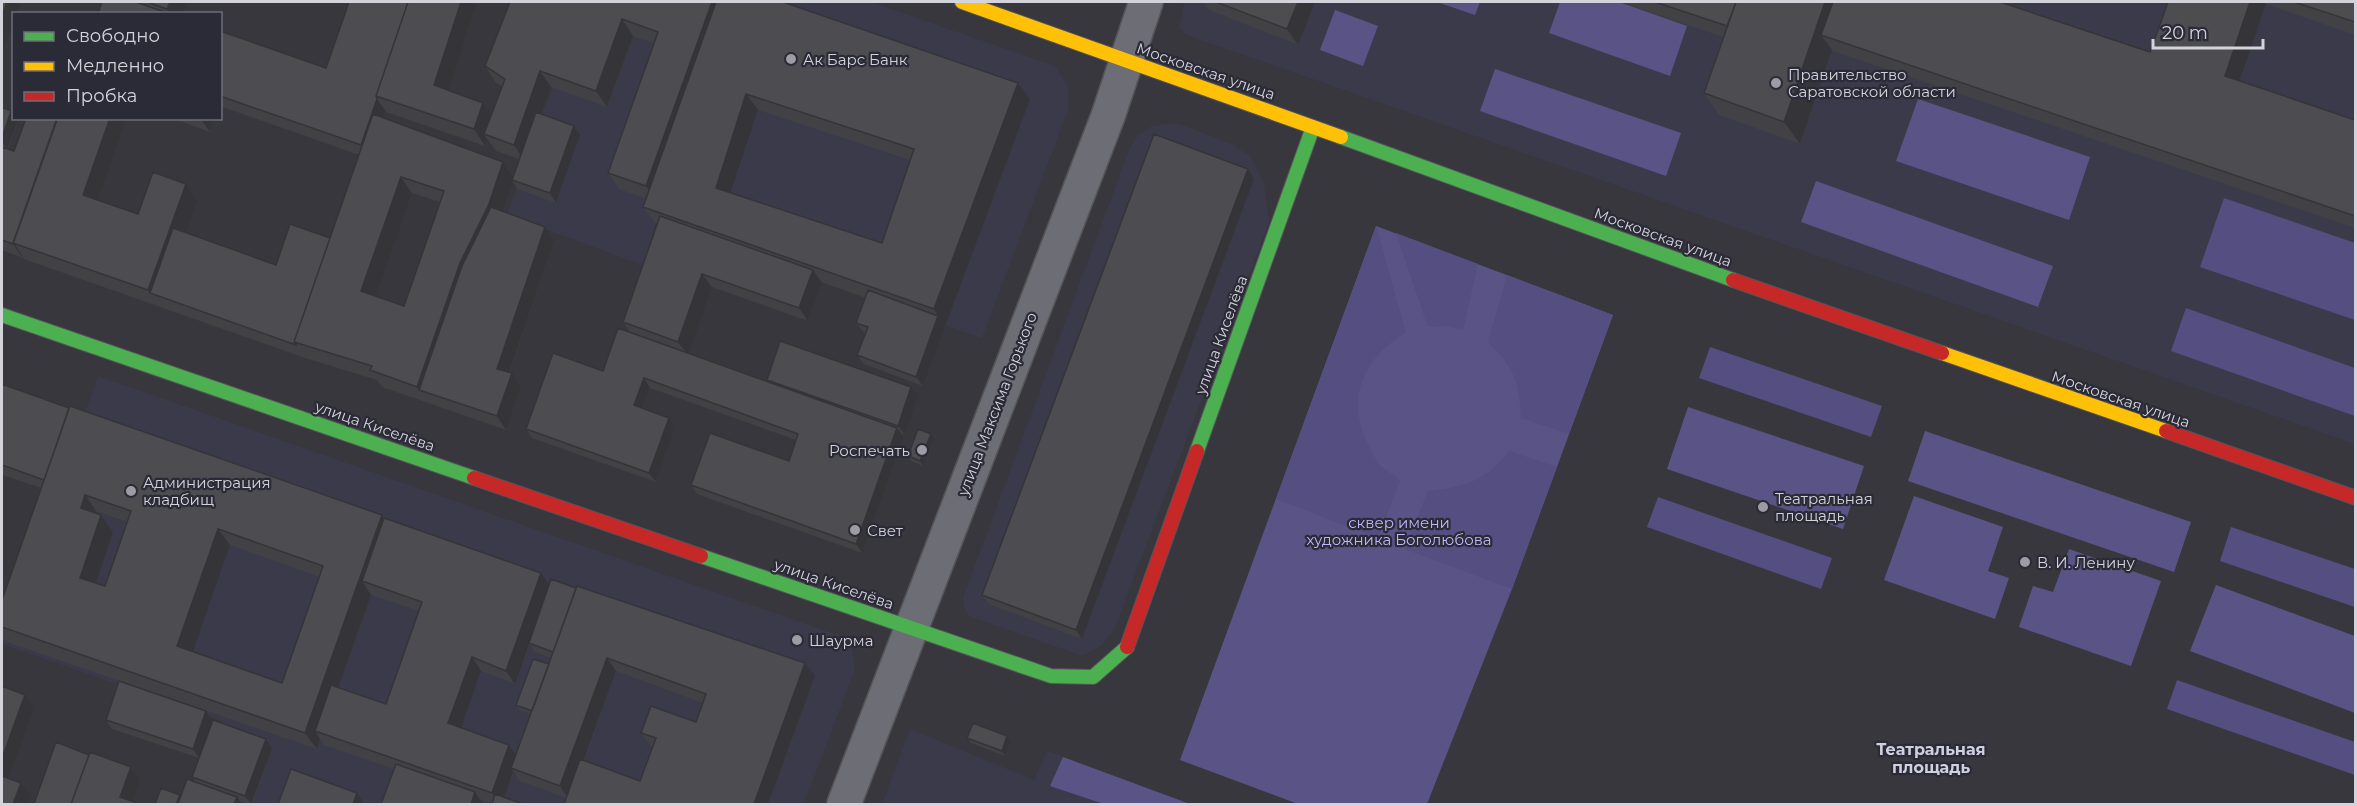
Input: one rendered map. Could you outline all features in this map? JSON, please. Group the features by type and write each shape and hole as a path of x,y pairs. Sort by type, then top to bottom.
{"street":[{"name":"Московская улица","path":"962,2 1695,267 2355,498"},
{"name":"улица Максима Горького","path":"844,804 1108,116 1146,2"},
{"name":"улица Киселёва","path":"2,315 1051,676 1093,677 1127,647 1313,127"}],"shaded area":[{"path":"582,2 871,2 1055,66 1068,86 1068,110 982,338 655,224 645,266 507,215"},
{"path":"1184,2 2355,2 2355,444 1187,35 1179,28"},
{"path":"1180,124 1233,145 1250,156 1264,182 1269,222 1114,630 1102,645 1083,656 969,616 964,607 963,598 1129,150 1137,137 1150,127"},
{"path":"2224,198 2355,243 2355,320 2200,267"},
{"path":"1376,226 1406,333 1378,354 1362,382 1359,397 1358,413 1369,446 1378,463 1400,480 1378,538 1276,499"},
{"path":"1396,233 1478,264 1463,330 1447,326 1428,327"},
{"path":"1507,275 1613,315 1569,434 1521,418 1519,394 1514,376 1488,342"},
{"path":"2186,308 2355,368 2355,416 2171,351"},
{"path":"1710,347 1882,406 1871,437 1699,378"},
{"path":"98,376 837,635 852,649 855,669 804,804 189,804 219,720 2,644 2,629 56,494"},
{"path":"1509,451 1557,467 1512,589 1405,549 1428,491 1474,481 1492,469"},
{"path":"1658,497 1832,558 1821,589 1647,527"},
{"path":"2231,527 2355,569 2355,607 2220,561"},
{"path":"2177,680 2355,742 2355,775 2167,709"},
{"path":"910,729 1034,780 1047,751 1189,804 882,804"}],"green space":[{"path":"1437,2 1480,2 1475,15"},
{"path":"1560,2 1619,2 1687,26 1670,76 1549,33"},
{"path":"1335,10 1378,26 1363,66 1320,50"},
{"path":"1495,69 1681,133 1666,176 1480,111"},
{"path":"1918,99 2090,157 2069,220 1896,161"},
{"path":"1816,181 2053,266 2038,307 1801,222"},
{"name":"сквер имени художника Боголюбова","path":"1376,226 1613,315 1512,589 1427,804 1298,804 1180,760"},
{"path":"1688,407 1864,466 1843,529 1667,469"},
{"path":"1925,431 2191,522 2174,572 1908,481"},
{"path":"1914,496 2003,527 1988,571 2009,578 1995,619 1884,580"},
{"path":"2069,549 2161,581 2131,666 2019,627 2033,586 2053,592"},
{"path":"2216,585 2355,636 2355,713 2190,651"},
{"path":"1063,757 1190,804 1104,804 1050,786"}],"building":[{"path":"2,2 7,2 2,15"},
{"path":"102,2 136,2 164,12 99,12"},
{"path":"147,2 170,2 167,9"},
{"path":"349,2 408,2 361,145 222,97 222,32 326,68"},
{"path":"408,2 461,2 434,85 483,103 474,129 376,96"},
{"path":"510,2 712,2 646,186 608,173 658,32 622,19 596,91 540,71 514,145 484,134 505,79 485,66"},
{"path":"716,2 783,2 1018,83 934,309 643,207","holes":["746,94 914,149 882,243 716,188"]},
{"path":"1216,2 1298,2 1287,29"},
{"path":"1655,2 1736,2 1727,26"},
{"name":"Правительство Саратовской области","path":"1736,2 1825,2 1784,122 1704,93"},
{"path":"1833,2 2000,2 2150,52 2168,2 2250,2 2225,76 2355,120 2355,216 1821,35"},
{"path":"2294,2 2355,2 2355,22"},
{"path":"2,107 11,111 2,138"},
{"path":"536,112 574,126 550,193 512,180"},
{"path":"373,114 503,162 489,204 460,263 417,387 370,370 372,366 294,342","holes":["401,177 444,191 404,306 361,291"]},
{"path":"25,120 57,120 13,244 2,240 2,147 14,151"},
{"path":"56,120 109,120 83,195 138,214 153,172 186,184 148,290 13,243"},
{"path":"1154,134 1248,169 1076,630 982,595"},
{"path":"491,207 545,227 497,369 512,373 497,416 419,390 462,266"},
{"path":"660,216 813,270 799,308 702,274 678,342 623,322"},
{"path":"290,224 330,238 294,342 296,345 150,293 173,228 276,265"},
{"path":"868,290 938,316 916,377 857,355 868,327 856,323"},
{"path":"618,328 897,428 856,544 691,485 710,433 789,461 798,434 644,378 634,405 669,418 649,473 526,429 553,353 603,371"},
{"path":"780,341 911,387 898,426 767,380"},
{"path":"2,384 69,408 44,480 2,465"},
{"path":"70,406 382,515 305,733 2,627 2,600","holes":["85,495 131,511 105,586 80,578 101,515 81,508","218,529 323,566 282,683 177,646"]},
{"path":"918,429 931,434 920,461 908,456"},
{"path":"384,518 541,573 506,671 472,657 448,723 509,745 492,793 315,731 331,685 386,704 422,602 362,581"},
{"path":"551,579 576,588 553,652 529,643"},
{"path":"577,586 805,663 754,804 564,804 580,759 640,781 656,738 641,733 651,706 696,722 706,694 607,658 560,786 511,768"},
{"path":"533,659 549,664 532,711 516,705"},
{"path":"119,681 206,711 193,749 106,720"},
{"path":"2,686 25,695 2,758"},
{"path":"213,720 266,739 245,796 192,777"},
{"path":"973,723 1007,736 1002,751 967,738"},
{"path":"56,742 89,755 71,804 34,804"},
{"path":"90,752 131,767 120,797 136,804 71,804"},
{"path":"396,764 475,792 471,804 381,804"},
{"path":"291,769 357,793 353,804 278,804"},
{"path":"2,776 21,783 13,804 2,804"},
{"path":"187,779 237,797 234,804 178,804"},
{"path":"161,788 180,795 176,804 155,804"},
{"path":"495,794 523,804 492,804"}],"traffic: fast":[{"path":"1197,451 1313,127"},
{"path":"1341,137 1733,280"},
{"path":"2,315 474,478"},
{"path":"701,556 1051,676 1093,677 1127,647"}],"traffic: slow":[{"path":"962,2 1341,137"},
{"path":"1942,353 2166,431"}],"traffic: jam":[{"path":"1733,280 1942,353"},
{"path":"2166,431 2356,498"},
{"path":"1127,647 1197,451"},
{"path":"474,478 701,556"}],"place":[{"name":"Ак Барс Банк","path":"791,59"},
{"name":"Правительство Саратовской области","path":"1776,83"},
{"name":"Роспечать","path":"922,450"},
{"name":"Администрация кладбищ","path":"131,491"},
{"name":"Театральная площадь","path":"1763,507"},
{"name":"Свет","path":"855,530"},
{"name":"В. И. Ленину","path":"2025,562"},
{"name":"Шаурма","path":"797,640"}],"district":[{"name":"Театральная площадь","path":"1931,758"}]}
